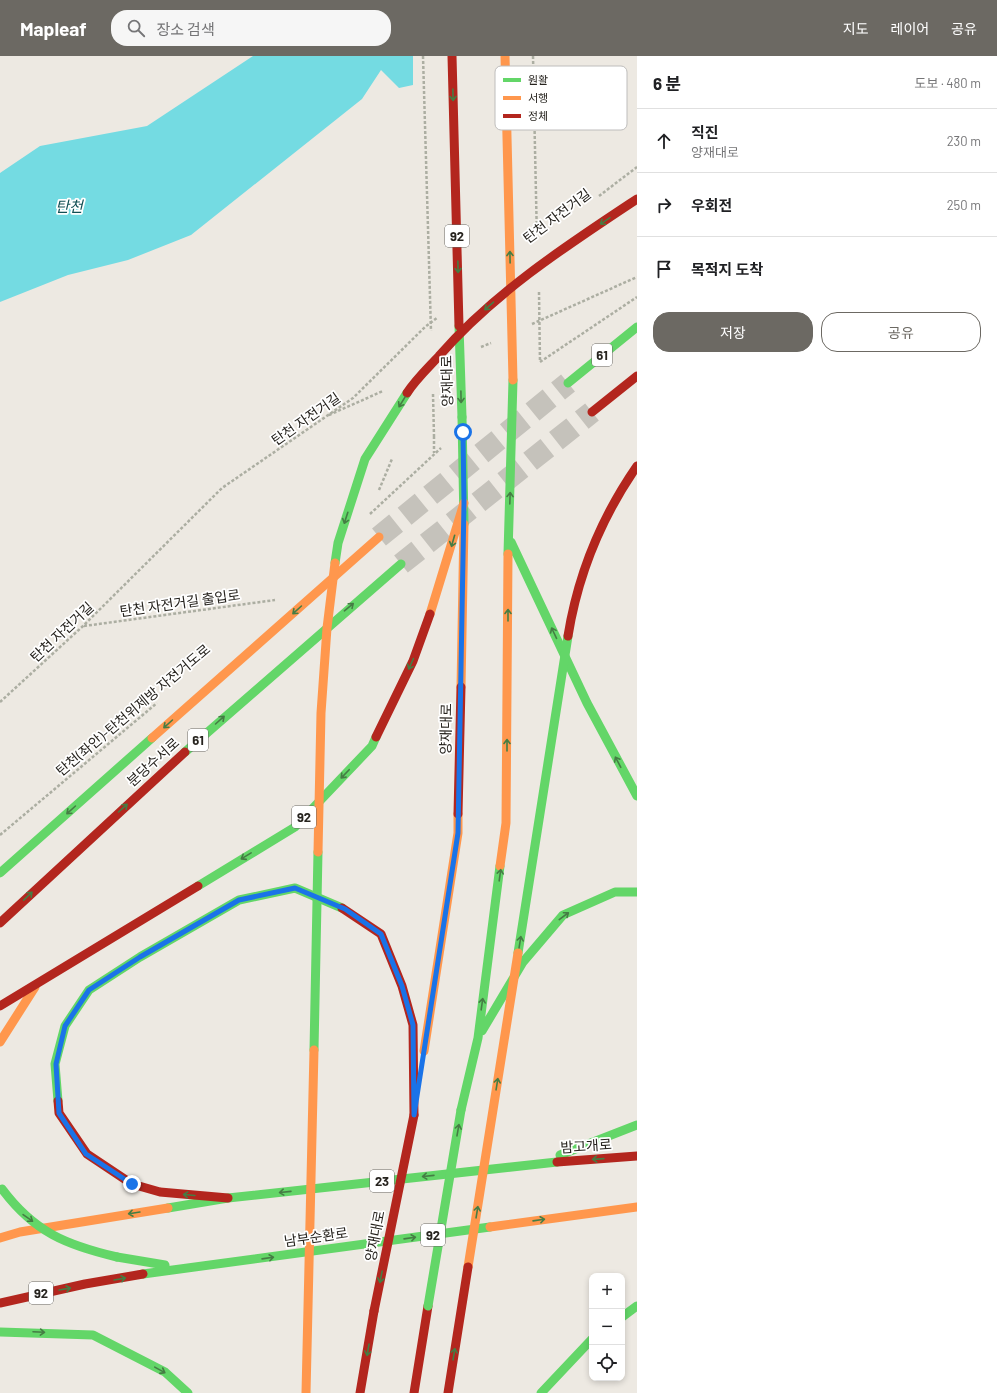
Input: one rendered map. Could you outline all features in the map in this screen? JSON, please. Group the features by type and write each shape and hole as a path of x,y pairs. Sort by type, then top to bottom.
{"main road":[{"name":"양재대로","path":"360,1393 374,1311 414,1115 458,833 464,503 452,56"},
{"path":"505,56 505,66"},
{"path":"414,1393 462,1110 478,1038 506,823 508,537 513,380 507,130"},
{"path":"306,1393 321,713 327,628 338,543 365,460 410,387 464,327 512,286 557,252 637,199"},
{"name":"61","path":"568,383 637,327"},
{"path":"592,412 637,376"},
{"path":"448,1393 573,607 582,571 597,533 621,488 637,466"},
{"name":"92","path":"0,1006 295,827 372,746 418,648 435,602 464,503"},
{"name":"분당수서로","path":"0,873 378,537"},
{"path":"508,537 587,703 637,796"},
{"name":"분당수서로","path":"0,923 76,851 284,662 401,564"},
{"name":"23","path":"414,1115 413,1025 402,986 381,934 345,909 295,888 239,900 140,957 89,990 65,1026 56,1064 59,1113 86,1154 132,1184 160,1192 228,1198 536,1164"},
{"path":"478,1038 523,962 563,915 615,892 637,892"},
{"path":"0,1042 38,983"},
{"path":"536,1164 637,1125"},
{"name":"밤고개로","path":"536,1164 637,1156"},
{"path":"1,1188 21,1213 58,1239 84,1249 117,1257 179,1268"},
{"path":"0,1238 20,1232 228,1198"},
{"name":"남부순환로","path":"0,1303 38,1294 179,1268 229,1263 637,1207"},
{"path":"625,1315 637,1306"},
{"path":"0,1332 93,1335 165,1372 188,1393"},
{"path":"541,1393 589,1342"}],"path":[{"path":"423,56 431,333"},
{"name":"탄천 자전거길","path":"533,56 533,66"},
{"name":"탄천 자전거길","path":"535,130 537,244 543,239"},
{"name":"탄천 자전거길","path":"593,201 637,167"},
{"path":"539,291 540,362 637,297"},
{"name":"탄천 자전거길","path":"0,702 83,626 222,488 321,419 354,398 424,327 443,313"},
{"path":"432,388 434,453"},
{"path":"321,419 384,391"},
{"name":"탄천 자전거길 출입로","path":"83,626 279,600 273,605"},
{"name":"탄천(좌안)-탄천위제방 자전거도로","path":"0,835 158,702"}],"water":[{"name":"탄천","path":"253,56 445,56 413,85 399,88 381,70 362,99 191,235 128,260 68,275 0,302 0,173 40,146 147,126"}],"pier":[{"path":"413,56 447,56 413,87"}],"tunnel":[{"path":"379,537 568,383"},
{"path":"401,564 592,412"}],"traffic: fast":[{"path":"459,326 462,417"},
{"path":"568,383 637,327"},
{"path":"508,554 513,380"},
{"path":"335,563 338,543 365,459 407,393"},
{"path":"462,417 464,524"},
{"path":"511,542 587,703 637,796"},
{"path":"185,752 401,564"},
{"path":"518,953 568,636"},
{"path":"198,886 295,827 372,746 376,737"},
{"path":"0,873 152,738"},
{"path":"314,1050 318,852"},
{"path":"461,1110 478,1038 500,866"},
{"path":"58,1101 55,1064 65,1026 89,990 140,957 239,900 295,888 342,908"},
{"path":"482,1031 523,962 563,915 615,892 637,892"},
{"path":"428,1306 461,1110"},
{"path":"560,1155 637,1125"},
{"path":"168,1208 228,1198 557,1162"},
{"path":"2,1189 26,1216 52,1235 67,1242 117,1257"},
{"path":"143,1274 490,1227"},
{"path":"117,1257 165,1265"},
{"path":"625,1315 637,1306"},
{"path":"0,1332 93,1335 165,1372 188,1393"},
{"path":"541,1393 589,1342"}],"traffic: slow":[{"path":"505,56 505,66"},
{"path":"507,130 513,380"},
{"path":"430,614 464,503"},
{"path":"461,687 464,524"},
{"path":"152,738 379,537"},
{"path":"500,866 506,823 508,554"},
{"path":"318,852 321,713 327,628 335,563"},
{"path":"424,1051 458,833 458,814"},
{"path":"468,1267 518,953"},
{"path":"0,1042 35,987"},
{"path":"306,1393 314,1050"},
{"path":"490,1227 637,1207"},
{"path":"0,1238 20,1232 168,1208"}],"traffic: jam":[{"path":"452,56 459,326"},
{"path":"407,393 418,378 484,311 532,271 637,199"},
{"path":"592,412 637,376"},
{"path":"568,636 578,591 593,547 612,506 637,466"},
{"path":"376,737 413,661 430,614"},
{"path":"458,814 461,687"},
{"path":"0,923 185,752"},
{"path":"0,1006 198,886"},
{"path":"342,908 381,934 402,986 413,1025 414,1115"},
{"path":"58,1101 59,1113 87,1154 132,1184 160,1192 228,1198"},
{"path":"374,1311 414,1115"},
{"path":"557,1162 637,1156"},
{"path":"448,1393 468,1267"},
{"path":"0,1303 85,1284 143,1274"},
{"path":"414,1393 428,1306"},
{"path":"360,1393 374,1311"}],"route":[{"path":"132,1184 86,1154 59,1113 56,1064 65,1026 89,990 140,957 239,900 295,888 345,909 381,934 402,986 413,1025 414,1115 458,833 464,503 463,432"}]}
